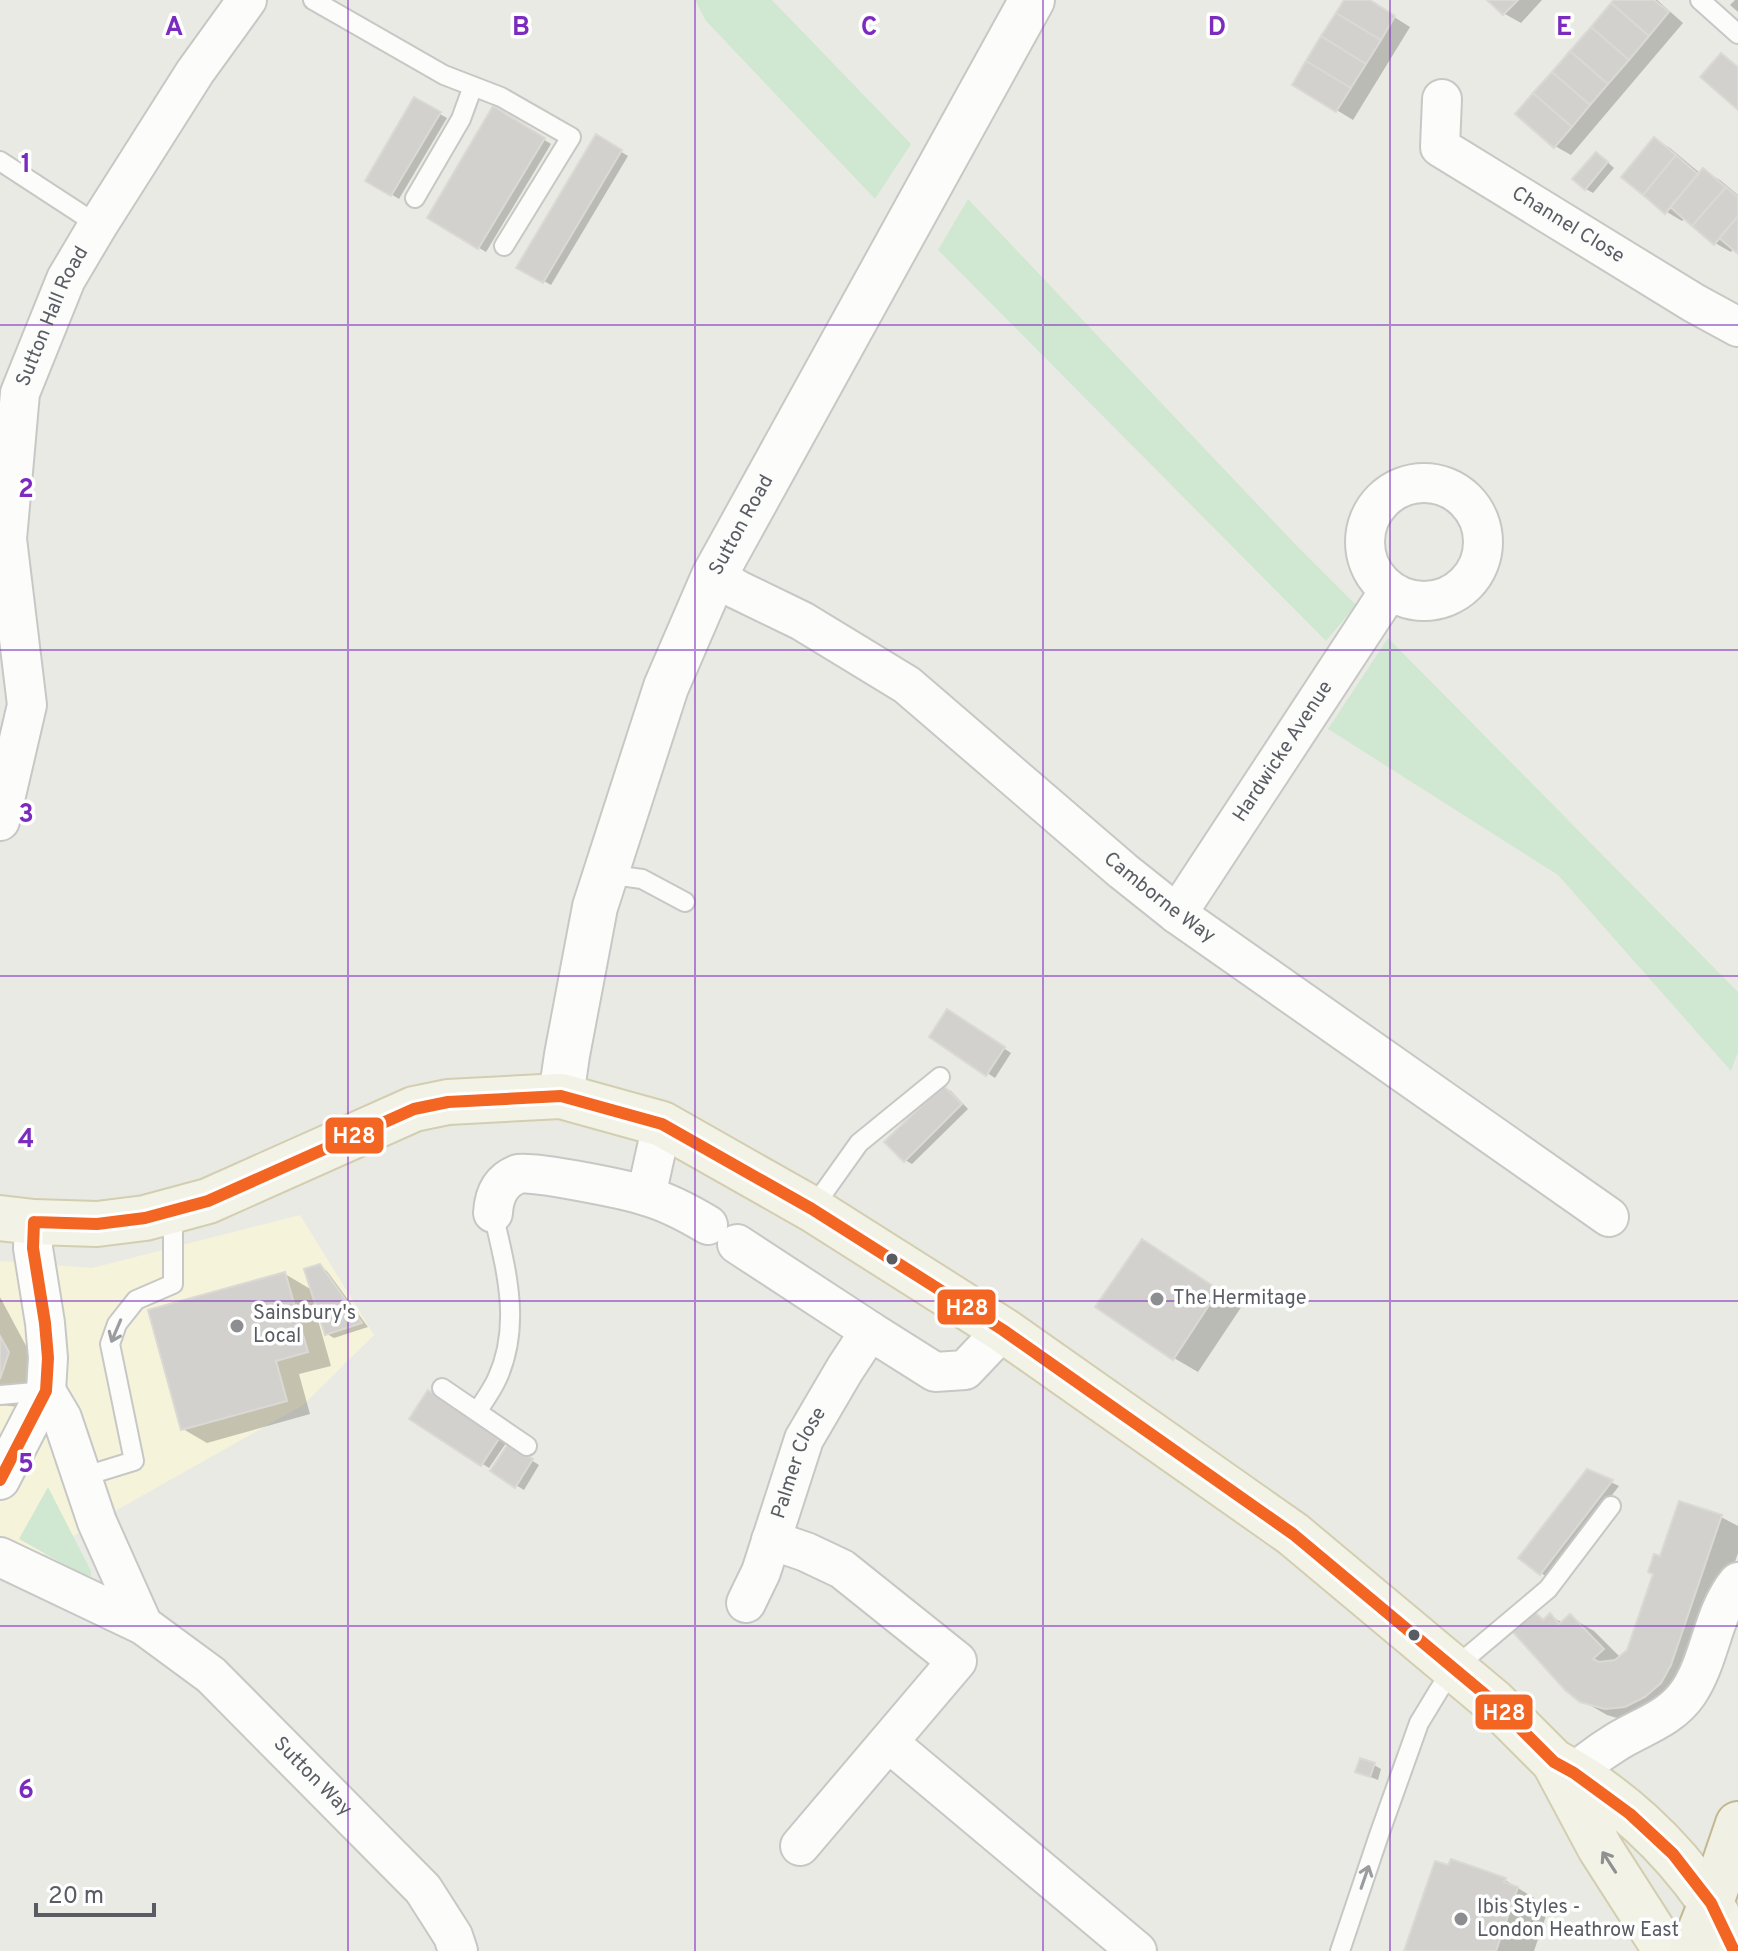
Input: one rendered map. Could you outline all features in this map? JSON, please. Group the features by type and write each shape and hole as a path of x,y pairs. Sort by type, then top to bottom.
{"highway":[{"path":"1692,1951 1738,1824"}],"main road":[{"path":"17,1220 97,1224 145,1218 208,1201 414,1109 448,1102 561,1096 662,1124 812,1209 1003,1330 1293,1534 1494,1702 1564,1772 1606,1795 1648,1829 1673,1854 1711,1903 1734,1951"},
{"path":"1564,1772 1600,1848 1666,1951"}],"street":[{"name":"Sutton Hall Road","path":"0,821 27,705 7,539 20,393 66,279 195,72 247,0"},
{"name":"Sutton Road","path":"561,1096 595,907 666,687 714,576 1032,0"},
{"name":"Channel Close","path":"1442,99 1440,147 1738,327"},
{"name":"Camborne Way","path":"714,576 802,621 907,685 1177,914 1609,1217"},
{"name":"Hardwicke Avenue","path":"1177,914 1389,591"},
{"path":"646,1196 662,1124"},
{"path":"493,1213 494,1197 502,1184 519,1173 544,1175 646,1196 687,1213 722,1234 935,1372 965,1370 1003,1330"},
{"path":"0,1480 46,1391 48,1358 45,1323 33,1248 17,1220"},
{"name":"Palmer Close","path":"746,1603 761,1572 804,1439 870,1331"},
{"name":"Sutton Way","path":"46,1391 62,1418 97,1522 143,1625"},
{"path":"771,1540 842,1569 957,1661 800,1846"},
{"name":"Sutton Way","path":"0,1557 143,1625 211,1675 423,1889 453,1936 458,1951"},
{"path":"1564,1772 1668,1715 1688,1693 1728,1595 1738,1582"},
{"path":"889,1743 1137,1951"}],"lane":[{"path":"313,0 444,75 501,97 571,137 504,246"},
{"path":"1700,0 1738,34"},
{"path":"415,198 461,119 473,86"},
{"path":"0,161 98,225"},
{"path":"606,874 642,879 685,902"},
{"path":"812,1209 859,1143 940,1077"},
{"path":"82,1477 134,1461 110,1344 117,1324 136,1300 173,1284 173,1210"},
{"path":"477,1412 497,1379 506,1352 511,1317 509,1284 493,1213"},
{"path":"442,1388 527,1446"},
{"path":"0,1395 46,1391"},
{"path":"1340,1951 1419,1723 1439,1690 1453,1669 1548,1589 1611,1506"}],"shaded area":[{"path":"300,1215 374,1335 303,1405 0,1580 0,1261 92,1268"}],"green space":[{"path":"695,0 772,0 911,144 875,199 706,21"},
{"path":"968,199 1356,605 1326,641 938,250"},
{"path":"1388,638 1738,992 1738,1052 1731,1071 1558,875 1328,729"},
{"path":"48,1487 91,1576 85,1576 19,1539"}],"building":[{"path":"1344,0 1370,0 1395,16 1381,40 1336,13"},
{"path":"1487,0 1518,0 1503,15"},
{"path":"1614,0 1654,0 1669,12 1649,36 1611,3"},
{"path":"1611,3 1649,36 1629,60 1591,27"},
{"path":"1336,13 1381,40 1366,64 1321,36"},
{"path":"1591,27 1629,60 1608,84 1570,51"},
{"path":"1321,36 1366,64 1351,88 1306,61"},
{"path":"1570,51 1608,84 1590,105 1552,72"},
{"path":"1721,53 1738,67 1738,110 1700,77"},
{"path":"1306,61 1351,88 1336,112 1292,85"},
{"path":"1552,72 1590,105 1572,127 1533,93"},
{"path":"1533,93 1572,127 1554,148 1515,114"},
{"path":"414,97 441,112 391,196 365,181"},
{"path":"493,106 545,138 478,249 427,218"},
{"path":"596,134 622,150 543,283 516,268"},
{"path":"1654,137 1676,155 1643,195 1621,177"},
{"path":"1596,152 1608,162 1585,190 1572,179"},
{"path":"1676,155 1698,174 1665,214 1643,195"},
{"path":"1703,168 1726,187 1692,226 1670,207"},
{"path":"1726,187 1738,197 1738,216 1714,245 1692,226"},
{"path":"1738,216 1738,254 1719,238"},
{"path":"947,1009 1005,1047 986,1076 929,1037"},
{"path":"943,1085 962,1104 904,1162 884,1142"},
{"name":"The Hermitage","path":"1142,1239 1219,1290 1173,1360 1095,1307"},
{"path":"320,1264 362,1323 325,1335 304,1269"},
{"path":"285,1272 308,1352 276,1361 287,1401 181,1430 148,1310"},
{"path":"0,1336 9,1352 0,1379"},
{"path":"428,1390 500,1437 481,1466 409,1419"},
{"path":"508,1444 533,1459 515,1488 490,1471"},
{"path":"1587,1469 1613,1480 1540,1575 1518,1558"},
{"path":"1679,1501 1722,1515 1671,1665 1661,1683 1645,1697 1625,1707 1605,1709 1580,1702 1565,1690 1513,1632 1535,1612 1543,1620 1550,1613 1559,1624 1570,1614 1604,1649 1593,1659 1599,1662 1615,1660 1627,1650 1653,1574 1648,1572 1654,1554 1660,1556"},
{"path":"1360,1758 1375,1763 1370,1777 1355,1772"},
{"name":"Ibis Styles - London Heathrow East","path":"1451,1859 1506,1878 1504,1882 1518,1887 1496,1951 1404,1951 1435,1861 1448,1865"}],"transit line":[{"name":"H28","path":"34,1222 97,1224 145,1218 208,1201 414,1109 448,1102 561,1096 662,1124 812,1209 1003,1330 1293,1534 1494,1702 1554,1762 1630,1814 1673,1854 1711,1903 1734,1951"},
{"name":"H28","path":"0,1480 46,1391 48,1358 33,1248 34,1222"}],"place":[{"name":"The Hermitage","path":"1157,1299"},
{"name":"Sainsbury's Local","path":"237,1326"},
{"name":"Ibis Styles - London Heathrow East","path":"1461,1919"}]}
